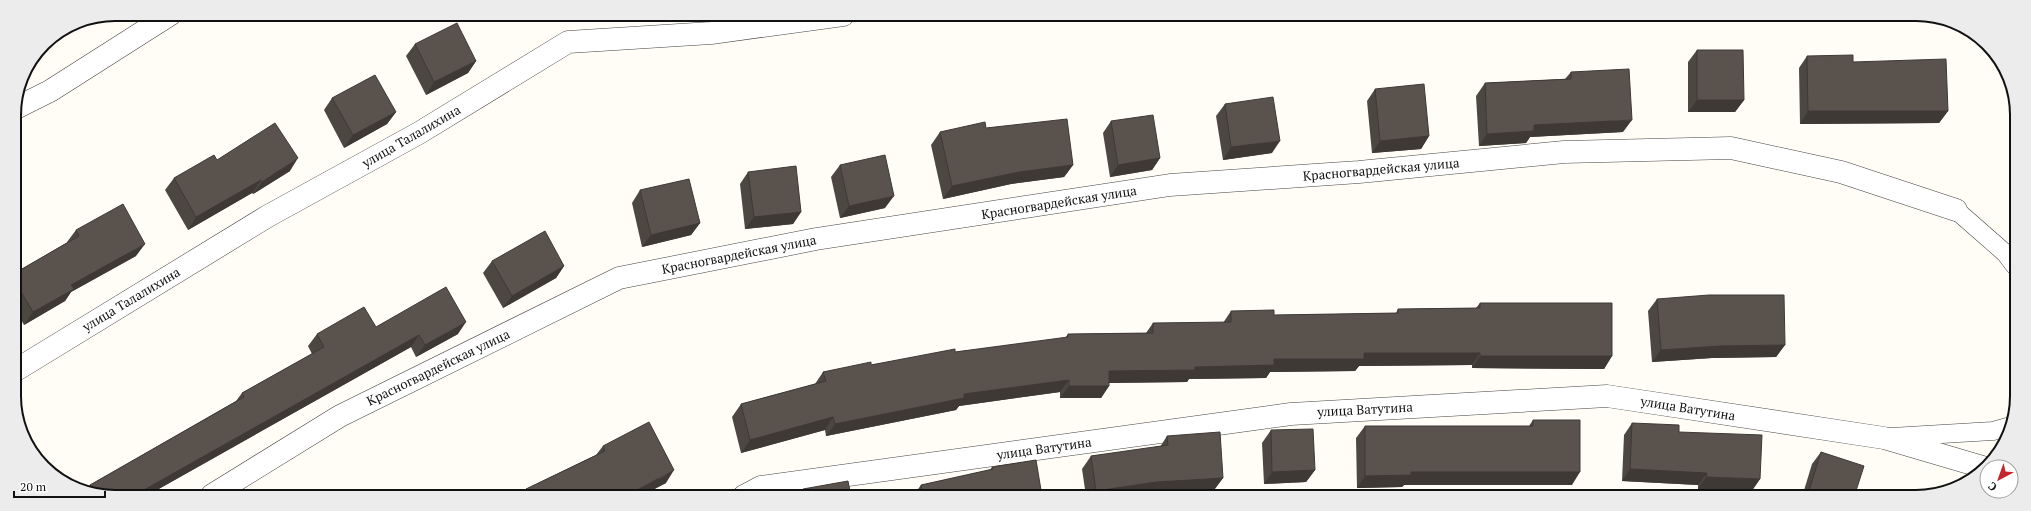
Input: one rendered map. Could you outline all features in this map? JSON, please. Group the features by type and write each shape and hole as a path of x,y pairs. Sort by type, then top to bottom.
{"street":[{"path":"22,105 50,91 160,21"},
{"name":"улица Талалихина","path":"21,367 268,216 419,133 568,42 711,33 799,21"},
{"name":"Красногвардейская улица","path":"220,490 340,416 619,278 816,239 1170,185 1359,172 1564,152 1731,148 1841,172 1956,210"},
{"name":"улица Ватутина","path":"755,490 761,487 1291,414 1607,396 1884,438 1979,466"}],"lane":[{"path":"1956,210 2006,253 2010,259"},
{"path":"1884,438 1993,431 2004,428"}],"building":[{"path":"457,23 476,61 434,82 415,44"},
{"path":"1697,50 1743,50 1744,100 1697,100"},
{"path":"1853,55 1853,62 1946,59 1948,111 1808,111 1807,56"},
{"path":"1629,69 1632,120 1534,125 1534,131 1487,134 1485,83 1571,79 1571,72"},
{"path":"375,75 396,112 353,135 332,98"},
{"path":"1424,84 1429,136 1380,141 1375,89"},
{"path":"1273,97 1280,141 1231,147 1225,104"},
{"path":"1153,115 1160,158 1118,165 1111,121"},
{"path":"1067,119 1073,165 1019,172 952,186 940,132 985,122 986,128"},
{"path":"275,123 298,158 262,182 261,180 196,217 174,178 214,155 217,160"},
{"path":"885,155 894,196 849,206 840,165"},
{"path":"796,166 801,212 754,217 748,172"},
{"path":"689,179 700,223 651,235 640,190"},
{"path":"123,204 145,244 71,285 74,289 33,312 21,292 21,270 79,236 76,230"},
{"path":"545,231 564,266 512,296 492,261"},
{"path":"446,287 466,322 425,345 419,335 144,490 103,489 90,485 244,397 242,393 324,347 317,334 364,307 376,327"},
{"path":"1709,295 1784,295 1785,345 1720,346 1661,350 1657,299"},
{"path":"1480,303 1612,303 1612,356 1480,356 1480,353 1364,353 1364,359 1274,359 1274,365 1195,367 1195,370 1109,371 1109,386 1069,386 1069,380 964,394 964,398 835,424 833,417 750,440 741,404 826,381 823,372 871,362 871,365 955,349 955,352 1068,337 1068,334 1153,333 1153,323 1231,322 1231,311 1274,310 1274,315 1398,313 1398,309 1480,308"},
{"path":"1533,420 1580,420 1580,472 1411,472 1411,475 1365,476 1365,426 1533,426"},
{"path":"649,422 674,470 637,490 526,490 605,451 603,446"},
{"path":"1632,423 1679,425 1679,432 1762,435 1760,479 1706,477 1707,473 1630,469"},
{"path":"1313,429 1315,470 1272,472 1271,430"},
{"path":"1220,432 1223,478 1156,482 1096,490 1091,456 1168,445 1167,436"},
{"path":"1821,452 1864,466 1856,490 1809,490"},
{"path":"1036,460 1041,490 922,490 921,485 993,469 992,467"},
{"path":"848,481 850,490 803,490"}]}
